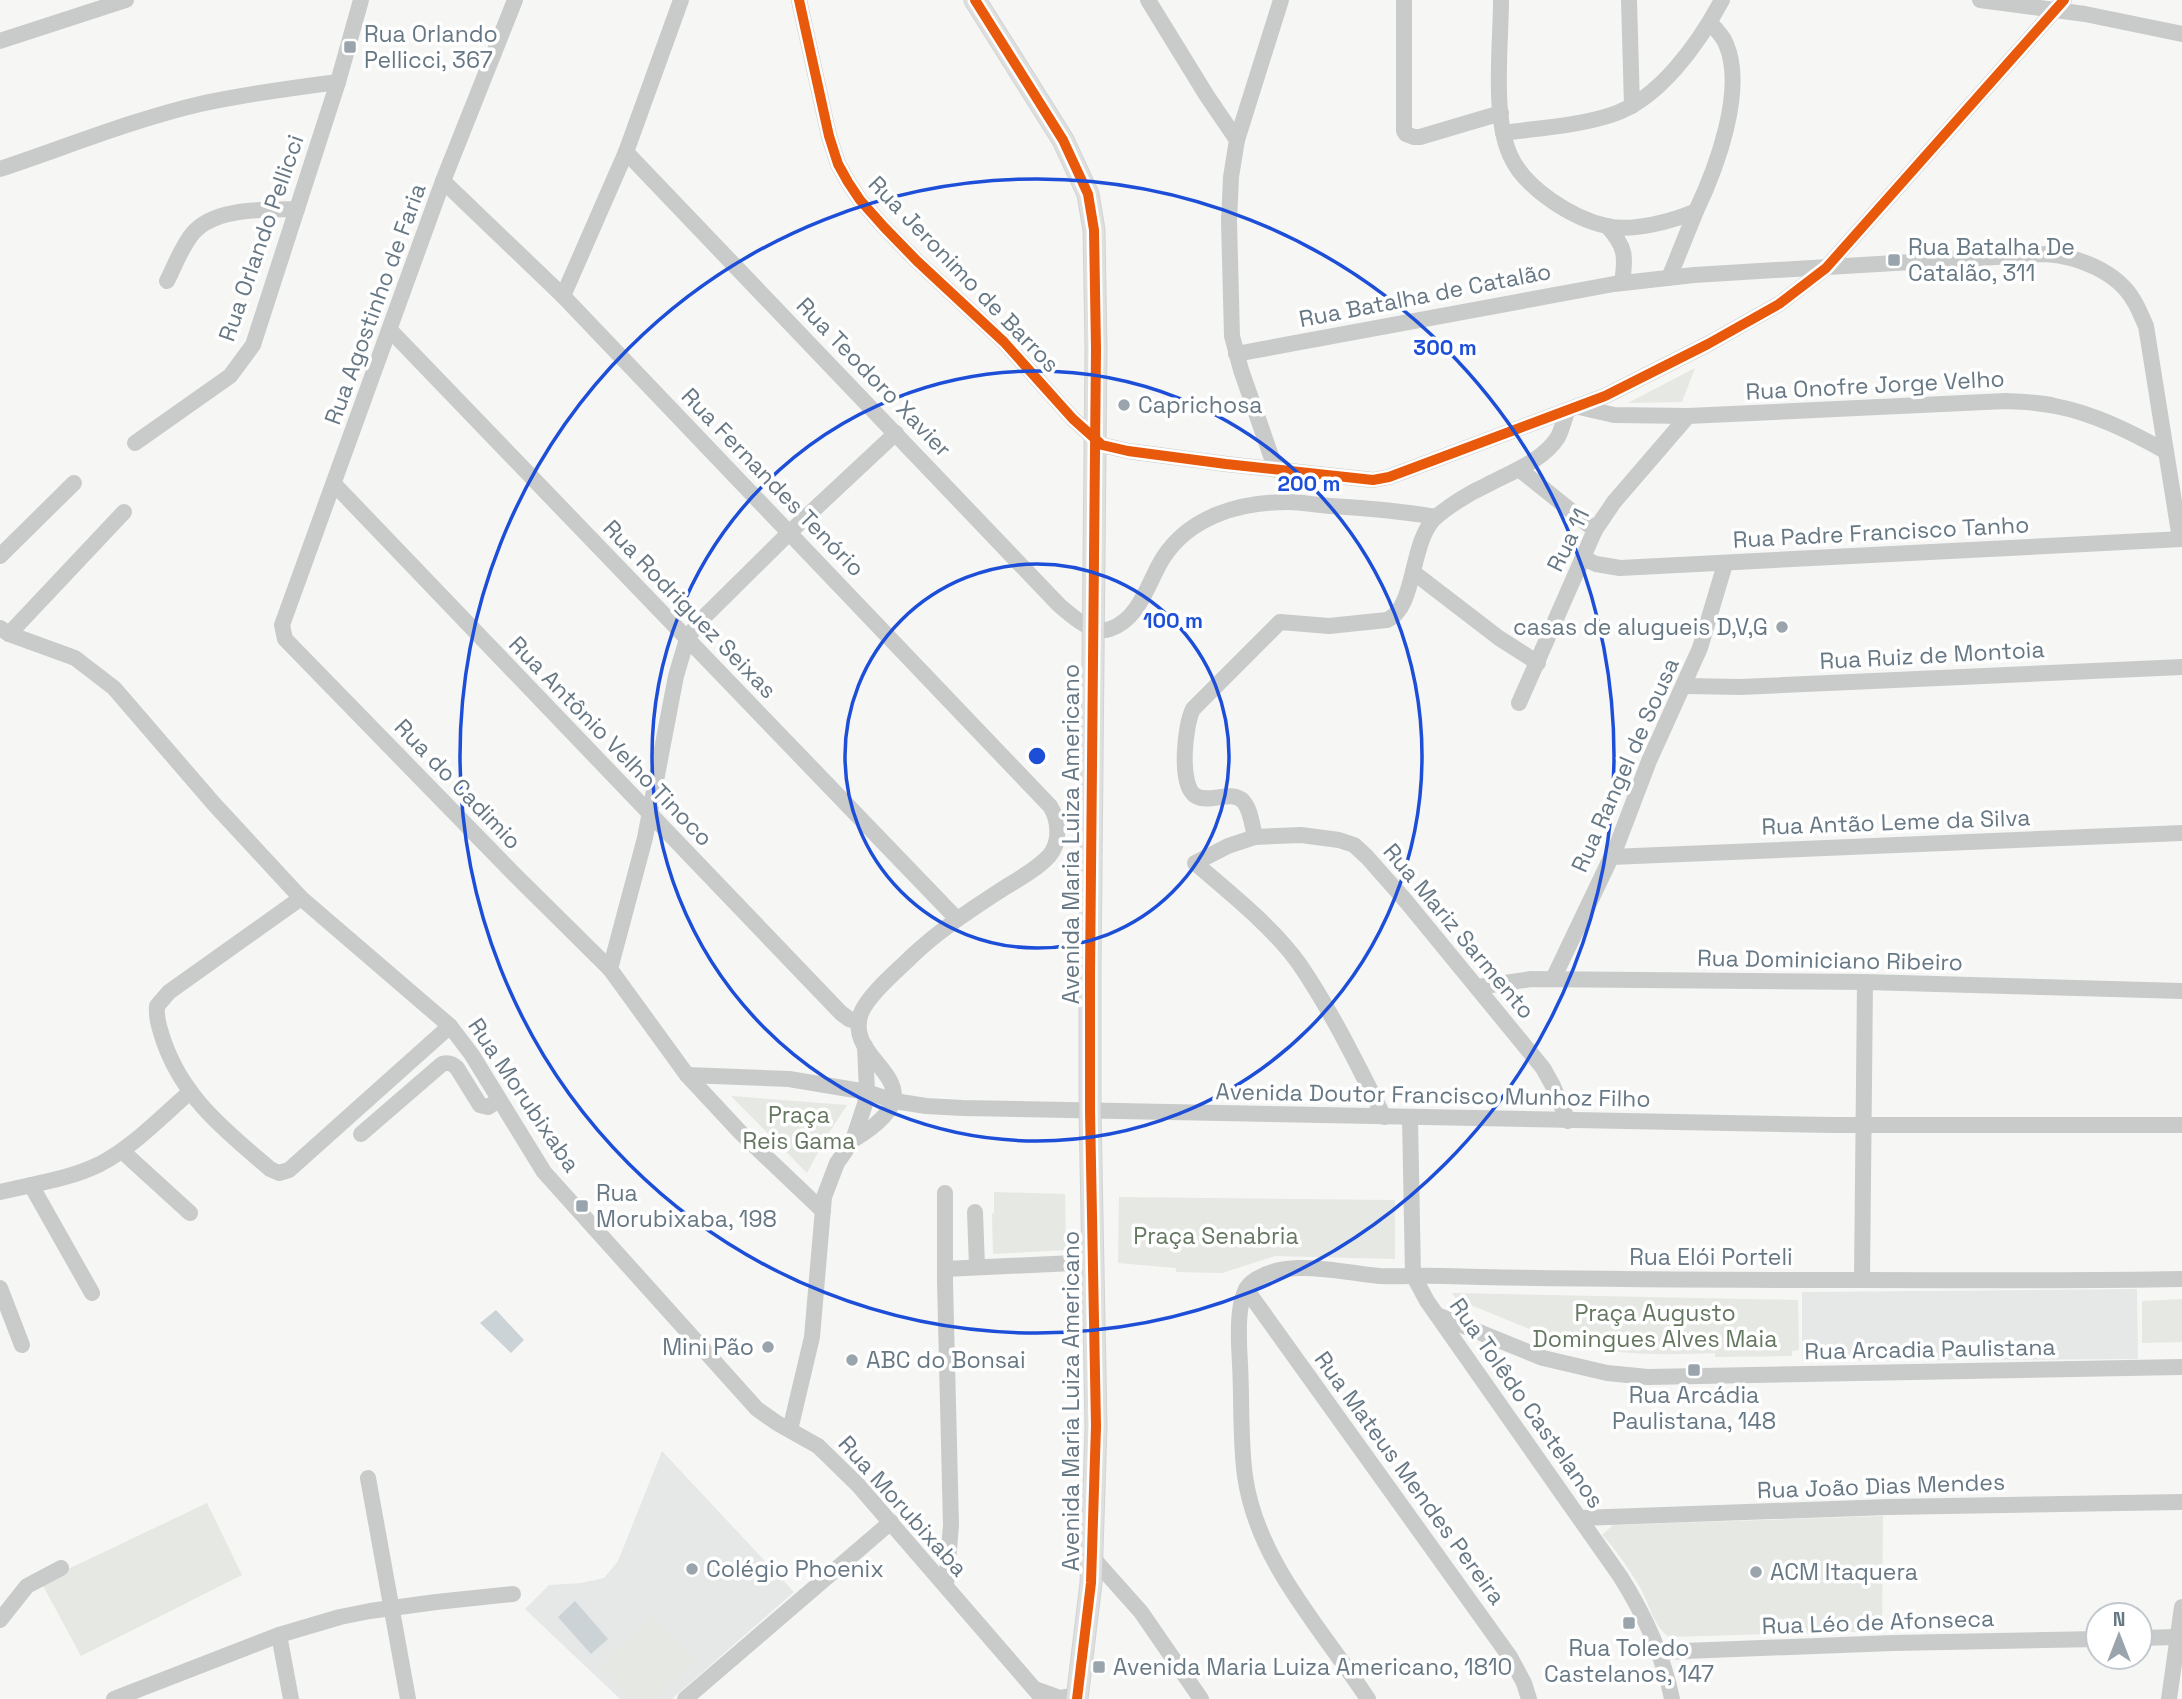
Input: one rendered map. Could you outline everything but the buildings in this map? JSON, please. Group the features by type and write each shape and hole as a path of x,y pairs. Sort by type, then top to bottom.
{"main road":[{"name":"Avenida Maria Luiza Americano","path":"975,0 1063,140 1088,194 1094,230 1096,438 1090,1111 1096,1426 1091,1583 1078,1697"}],"street":[{"path":"0,41 126,0"},
{"name":"Rua Orlando Pellicci","path":"135,443 230,376 253,345 362,0"},
{"name":"Rua Agostinho de Faria","path":"282,625 335,485 443,181 515,0"},
{"path":"563,296 626,152 681,0"},
{"name":"Rua Jeronimo de Barros","path":"799,0 829,136 838,164 848,182 868,209 917,261 1004,342 1073,419 1096,438"},
{"path":"1148,0 1237,140"},
{"path":"1276,470 1236,354 1232,325 1229,221 1231,177 1237,140 1281,0"},
{"path":"1404,0 1406,134 1420,137 1501,113"},
{"path":"1501,0 1503,133 1510,155 1524,179 1540,193 1579,216 1607,226 1648,224 1683,217 1696,211"},
{"path":"1629,0 1632,106"},
{"path":"1503,133 1573,124 1612,115 1632,106 1663,81 1686,55 1710,23 1722,0"},
{"path":"1980,0 2059,5 2182,34"},
{"path":"1096,438 1102,444 1128,450 1276,470 1380,480 1616,391 1745,324 1779,304 1826,268 2059,5"},
{"path":"1669,278 1707,188 1722,146 1730,111 1733,81 1730,57 1726,43 1710,23"},
{"path":"0,169 198,105 252,93 338,82"},
{"name":"Rua Teodoro Xavier","path":"626,152 1059,605 1093,628"},
{"name":"Rua Fernandes Tenório","path":"443,181 563,296 1050,806 1058,824 1050,855 957,919"},
{"path":"167,281 194,231 209,221 230,213 297,209"},
{"path":"1607,226 1619,239 1624,250 1622,283"},
{"name":"Rua Batalha de Catalão","path":"1236,354 1622,283 2045,254 2065,256 2088,263 2126,289 2146,326 2165,450 2177,494 2181,539"},
{"name":"Rua Rodriguez Seixas","path":"390,330 957,919"},
{"name":"Rua Onofre Jorge Velho","path":"1573,409 1614,415 1688,416 2006,401 2034,402 2079,412 2165,450"},
{"path":"1255,837 1248,809 1241,799 1232,796 1199,797 1190,791 1185,755 1187,727 1193,709 1280,622 1329,626 1387,620 1393,617 1399,611 1422,536 1428,525 1456,502 1519,469 1547,449 1558,437 1573,409"},
{"name":"Rua 11","path":"1519,703 1595,530 1614,502 1688,416"},
{"path":"610,969 645,838 676,676 687,639 699,622 790,532 896,433"},
{"path":"1519,469 1595,530"},
{"path":"0,556 74,482"},
{"name":"Rua Antônio Velho Tinoco","path":"335,485 841,1013 859,1022"},
{"path":"1093,628 1105,630 1121,624 1139,604 1174,542 1205,520 1229,509 1290,502 1436,517"},
{"path":"5,631 124,512"},
{"name":"Rua Padre Francisco Tanho","path":"1583,558 1596,564 1620,568 2181,539"},
{"name":"Rua Rangel de Sousa","path":"1553,979 1611,857 1655,749 1685,686 1709,622 1725,564"},
{"path":"1413,572 1499,638 1538,663"},
{"name":"Rua do Cadimio","path":"282,625 285,639 610,969 687,1075 741,1133 823,1211"},
{"name":"Rua Morubixaba","path":"5,631 75,658 114,688 205,794 300,898 450,1026 472,1055 544,1172 757,1409 818,1446 891,1522 1039,1694 1060,1698 1078,1697"},
{"name":"Rua Ruiz de Montoia","path":"1685,686 1741,687 2182,667"},
{"name":"Rua Antão Leme da Silva","path":"1611,857 2182,833"},
{"name":"Rua Mariz Sarmento","path":"1384,1117 1299,964 1278,939 1195,863 1219,850 1255,837 1281,834 1318,836 1354,845 1405,900 1543,1068 1567,1121"},
{"path":"300,898 169,992 157,1006 158,1023 177,1074 190,1093 225,1131 270,1169 279,1173 289,1170 450,1026"},
{"path":"853,1140 879,1122 894,1101 885,1073 862,1038 859,1022 867,1003 912,956 957,919"},
{"name":"Rua Dominiciano Ribeiro","path":"1478,987 1518,980 1553,979 1865,982 2182,991"},
{"path":"1862,1280 1865,982"},
{"path":"790,1430 812,1337 824,1196 831,1177 853,1140 865,1104 865,1046"},
{"path":"361,1134 446,1063 457,1068 480,1105 488,1107 499,1100"},
{"name":"Avenida Doutor Francisco Munhoz Filho","path":"687,1075 789,1079 867,1092 894,1101 963,1108 1567,1121 2182,1125"},
{"path":"0,1192 97,1165 122,1151 190,1093"},
{"name":"Rua Tolêdo Castelanos","path":"1410,1117 1413,1275 1427,1301 1581,1518 1640,1608 1659,1652 1672,1699"},
{"path":"122,1151 190,1213"},
{"path":"30,1185 92,1293"},
{"path":"945,1193 951,1525 946,1586"},
{"path":"975,1212 977,1267"},
{"path":"945,1269 1094,1262"},
{"name":"Rua Elói Porteli","path":"1246,1289 1262,1277 1294,1268 1378,1275 1669,1280 2059,1282 2182,1279"},
{"path":"0,1288 22,1345"},
{"path":"1246,1289 1242,1298 1239,1338 1244,1475 1251,1505 1262,1539 1283,1576 1368,1699"},
{"name":"Rua Mateus Mendes Pereira","path":"1246,1289 1510,1657 1529,1699"},
{"name":"Rua Arcadia Paulistana","path":"1437,1315 1543,1358 1607,1373 1648,1377 2182,1367"},
{"path":"368,1478 408,1699"},
{"name":"Rua João Dias Mendes","path":"1581,1518 1888,1507 2182,1502"},
{"path":"685,1699 891,1522"},
{"path":"1092,1558 1141,1612 1202,1699"},
{"path":"0,1620 27,1586 61,1568"},
{"path":"1091,1583 1105,1582 1118,1586"},
{"path":"114,1699 279,1635 340,1617 391,1608 513,1594"},
{"path":"2169,1699 2182,1607"},
{"path":"279,1635 291,1699"},
{"path":"2154,1638 2177,1637"},
{"name":"Rua Léo de Afonseca","path":"1659,1652 2084,1639"}],"shaded area":[{"path":"2137,1289 2138,1359 1802,1361 1802,1292"},
{"path":"496,1310 524,1340 511,1353 480,1323"},
{"name":"Colégio Phoenix","path":"662,1451 794,1592 672,1699 620,1699 525,1609 549,1585 604,1578 618,1561"},
{"path":"575,1601 608,1639 591,1654 558,1617"}],"green space":[{"path":"1695,368 1682,402 1628,403"},
{"name":"Praça Reis Gama","path":"731,1096 847,1105 807,1173"},
{"path":"994,1192 1065,1194 1066,1250 993,1254"},
{"name":"Praça Senabria","path":"1119,1197 1395,1200 1395,1259 1275,1256 1222,1273 1176,1272 1176,1268 1118,1263"},
{"name":"Praça Augusto Domingues Alves Maia","path":"1452,1293 1798,1300 1799,1350 1792,1351 1792,1356 1715,1357 1715,1353 1644,1354 1609,1351 1559,1340 1457,1300"},
{"path":"2182,1299 2182,1342 2142,1343 2142,1301"},
{"path":"207,1503 242,1575 81,1656 41,1582"},
{"name":"ACM Itaquera","path":"1883,1516 1882,1631 1669,1637 1655,1621 1634,1577 1602,1535 1613,1525"},
{"path":"652,1615 694,1659 652,1699 633,1699 600,1664"}],"cycle path":[{"path":"799,0 829,136 838,164 860,200 917,261 1004,342 1073,419 1102,445 1226,464 1373,480 1389,477 1605,396 1708,344 1779,304 1826,268 2064,0"},
{"path":"975,0 1063,140 1088,194 1094,230 1096,349 1090,1111 1096,1426 1091,1583 1077,1699"}],"place":[{"name":"Rua Orlando Pellicci, 367","path":"350,47"},
{"name":"Rua Batalha De Catalão, 311","path":"1894,260"},
{"name":"Caprichosa","path":"1124,405"},
{"name":"casas de alugueis D,V,G","path":"1782,627"},
{"name":"Rua Morubixaba, 198","path":"582,1206"},
{"name":"Mini Pão","path":"768,1347"},
{"name":"ABC do Bonsai","path":"852,1360"},
{"name":"Rua Arcádia Paulistana, 148","path":"1694,1370"},
{"name":"Colégio Phoenix","path":"692,1569"},
{"name":"ACM Itaquera","path":"1756,1572"},
{"name":"Rua Toledo Castelanos, 147","path":"1629,1623"},
{"name":"Avenida Maria Luiza Americano, 1810","path":"1099,1667"}]}
